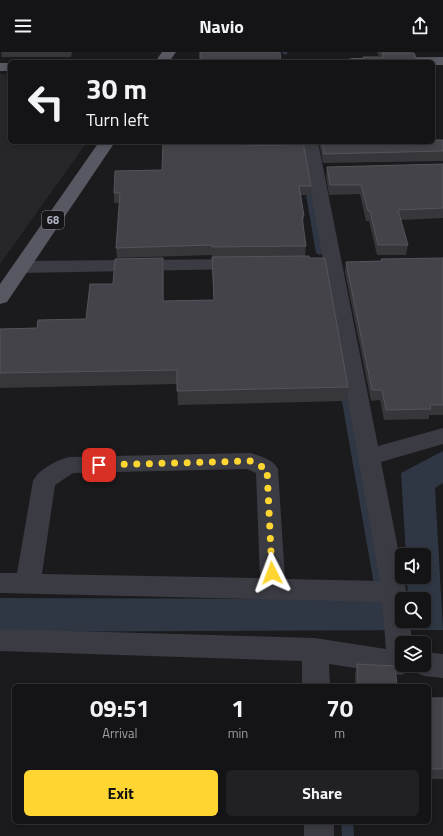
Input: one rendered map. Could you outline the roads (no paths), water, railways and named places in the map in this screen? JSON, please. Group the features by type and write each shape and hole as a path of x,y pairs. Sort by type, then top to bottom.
{"main road":[{"name":"68","path":"0,298 106,144"}],"street":[{"path":"311,144 324,170 333,263 402,636"},
{"path":"21,267 261,264"},
{"path":"369,457 443,436"},
{"path":"28,583 44,481 69,465 250,461 267,469 273,588"},
{"path":"0,583 273,588 394,594"},
{"path":"0,640 315,650 395,659"},
{"path":"315,650 316,684"},
{"path":"431,664 443,666"},
{"path":"319,824 319,836"}],"water":[{"path":"443,451 443,483 435,488 443,630 0,632 0,598 395,599 395,628 431,628 431,592 408,592 407,584 431,584 431,548 406,548 401,473"}],"waterway":[{"path":"307,183 320,253"},
{"path":"344,390 378,579"},
{"path":"347,824 348,836"}]}
